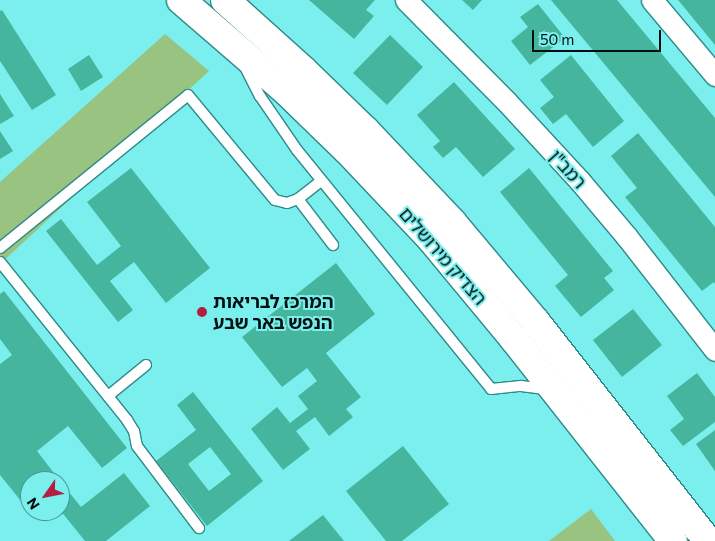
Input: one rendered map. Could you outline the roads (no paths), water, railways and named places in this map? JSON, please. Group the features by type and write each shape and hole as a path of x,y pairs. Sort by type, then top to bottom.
{"main road":[{"name":"הצדיק מירושלים","path":"181,0 292,96 432,240 673,541"},
{"name":"הצדיק מירושלים","path":"224,0 303,70 366,131 452,222 536,322 708,541"}],"street":[{"name":"רמב\"ן","path":"406,0 579,180 627,237 715,350"},
{"path":"652,0 715,76"}],"lane":[{"path":"233,44 260,96 322,181 491,389 521,386 554,390"},
{"path":"0,248 188,95 275,200 287,202 298,199 322,181"},
{"path":"298,199 333,245"},
{"path":"0,262 127,420 134,432 137,446 199,528"},
{"path":"108,396 146,365"}],"place":[{"name":"המרכז לבריאות הנפש באר שבע","path":"202,312"}]}
